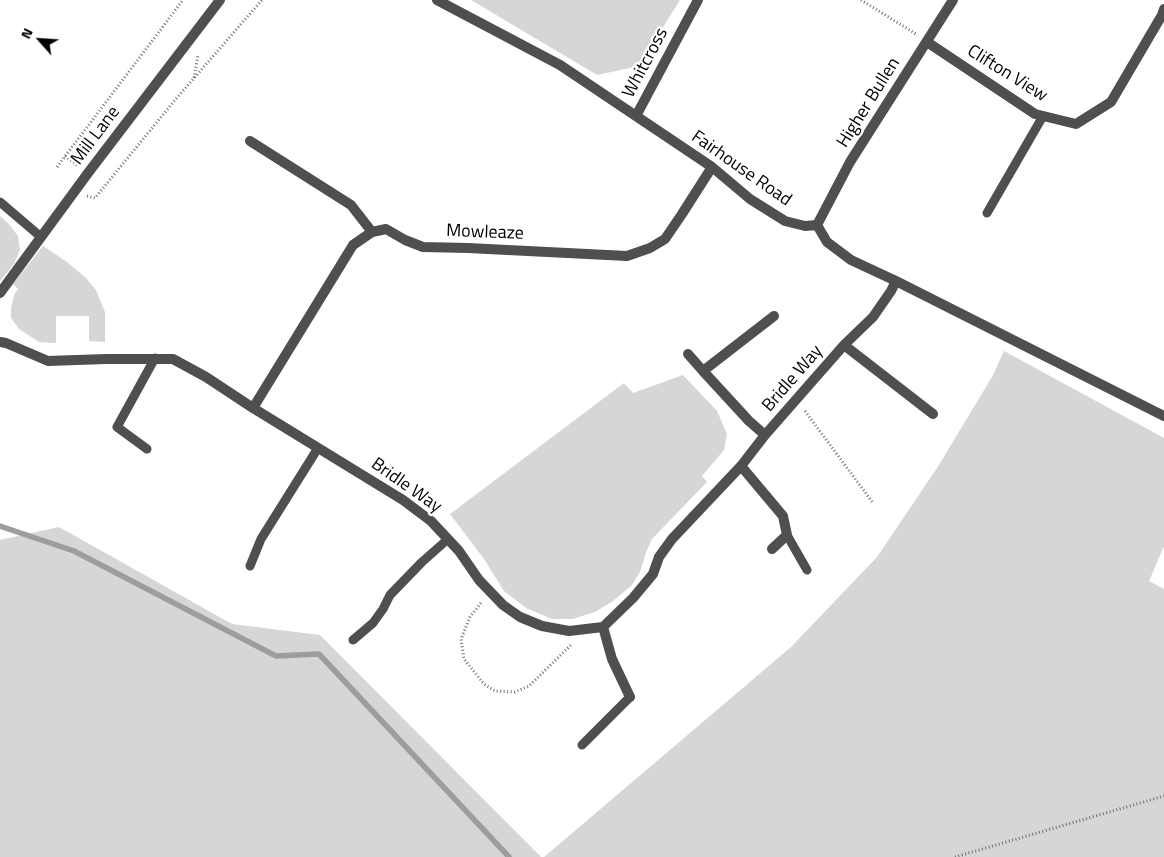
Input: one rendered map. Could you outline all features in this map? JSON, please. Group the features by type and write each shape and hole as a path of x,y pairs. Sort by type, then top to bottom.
{"street":[{"name":"Mill Lane","path":"0,294 84,179 220,0"},
{"name":"Fairhouse Road","path":"437,0 560,66 712,168 750,199 785,221 804,226 816,225"},
{"name":"Whitcross","path":"636,116 698,0"},
{"name":"Higher Bullen","path":"816,225 850,162 952,0"},
{"name":"Clifton View","path":"927,42 1035,114 1076,124 1111,102 1164,9"},
{"path":"250,141 351,205 372,232 354,245 253,408"},
{"name":"Mowleaze","path":"372,232 386,229 405,240 423,247 627,256 650,248 665,239 712,168"},
{"path":"816,225 827,242 851,260 1164,416"},
{"name":"Bridle Way","path":"0,342 48,361 173,359 206,377 403,500 431,521 459,551 490,592 503,605 520,617 542,626 569,631 603,627 633,598 652,574 659,557 672,539 741,466 765,435 844,345 873,317 896,281"},
{"path":"703,371 774,316"},
{"name":"Bridle Way","path":"844,345 933,414"},
{"name":"Bridle Way","path":"688,354 742,414 765,435"},
{"path":"741,466 783,516 787,535 772,549"},
{"path":"603,627 612,659 630,697"}],"lane":[{"path":"987,213 1043,116"},
{"path":"0,202 41,237"},
{"path":"147,449 117,427 155,358"},
{"path":"250,566 262,539 318,448"},
{"path":"787,535 807,570"},
{"path":"353,640 373,623 390,595 422,562 448,539"},
{"path":"582,745 630,697"}],"path":[{"path":"57,167 183,0"},
{"path":"82,194 96,198 175,100 262,0"},
{"path":"861,0 899,22 927,42"},
{"path":"796,399 873,504"},
{"path":"490,592 470,617 461,639 464,659 484,684 495,691 515,692 529,686 571,646 575,630"},
{"path":"955,857 1164,796"}],"shaded area":[{"path":"471,0 680,0 639,66 597,75"},
{"path":"0,216 18,236 20,250 14,264 0,281"},
{"path":"43,246 67,262 86,278 96,290 105,312 105,342 89,341 89,316 56,316 56,343 39,342 19,329 11,318 14,295 18,289 13,284"},
{"path":"1004,351 1164,438 1164,546 1149,581 1164,589 1164,857 544,857 791,647 877,557 937,468 992,377"},
{"path":"683,375 717,411 727,434 724,450 702,476 707,482 652,539 640,572 632,585 613,601 595,612 573,619 552,619 526,608 504,591 484,559 450,514 624,383 633,393"},
{"path":"59,527 232,624 320,635 541,857 0,857 0,540"}],"waterway":[{"path":"0,526 74,551 276,656 319,654 509,857"}]}
